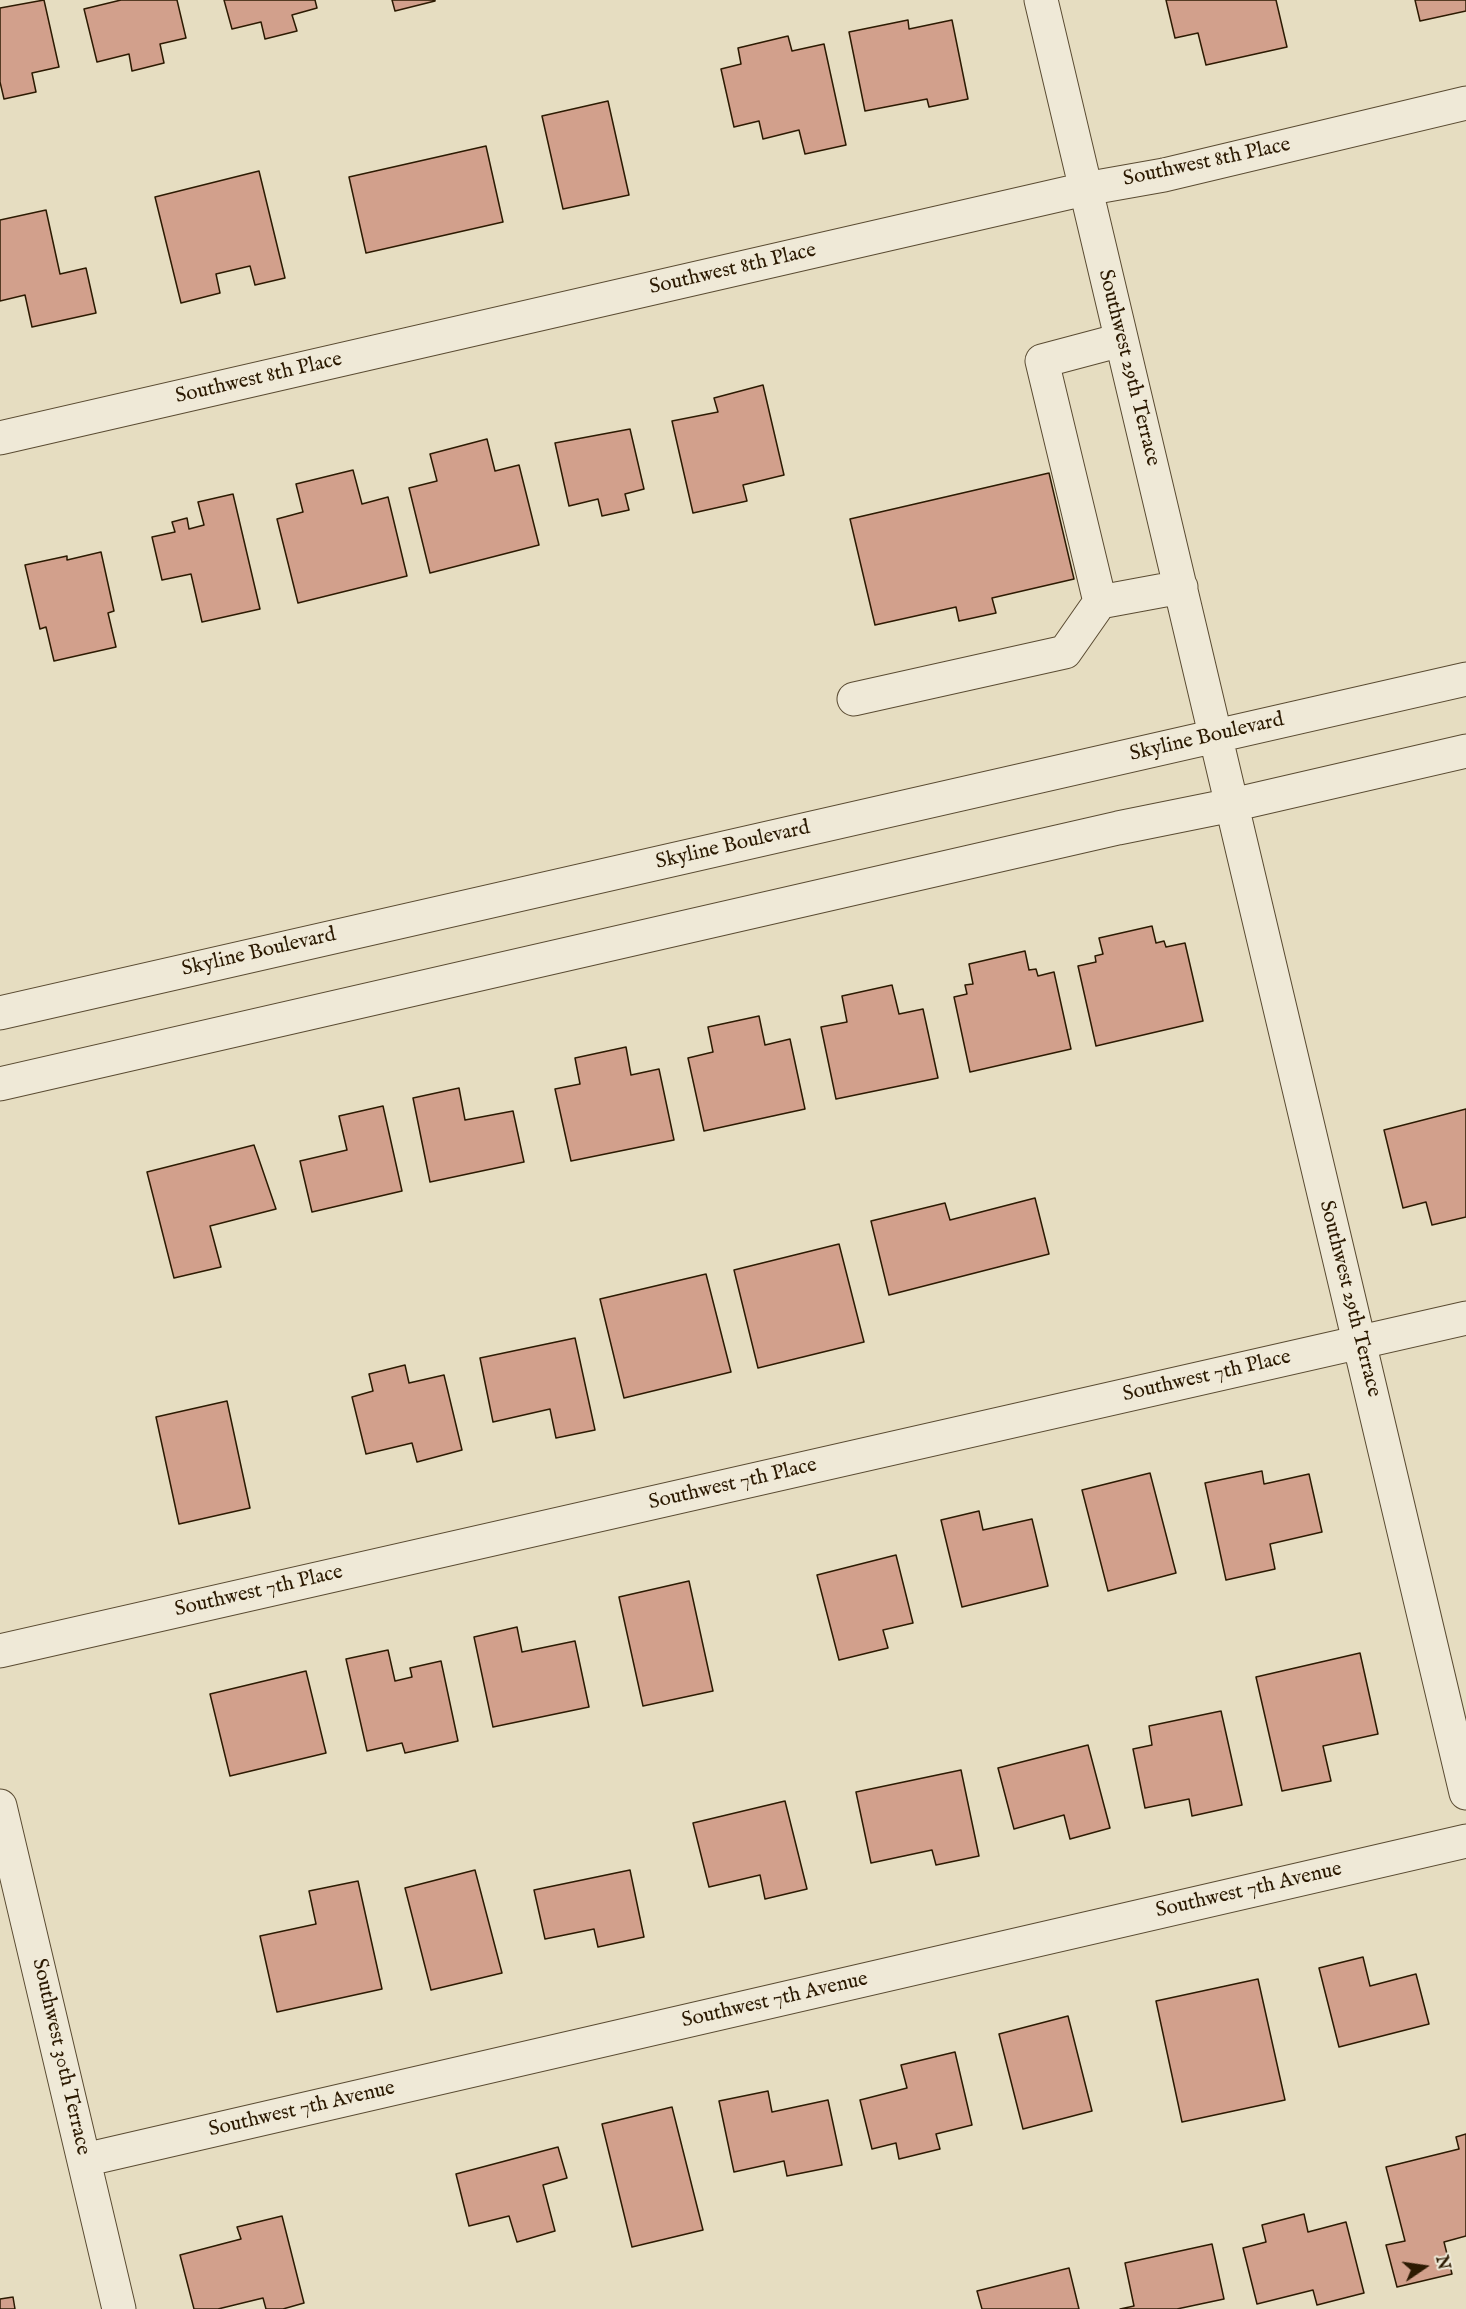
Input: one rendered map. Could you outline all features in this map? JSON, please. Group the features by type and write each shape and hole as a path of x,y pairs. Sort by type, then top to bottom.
{"street":[{"name":"Southwest 29th Terrace","path":"1041,0 1466,1793"},
{"name":"Southwest 8th Place","path":"0,438 1085,189 1164,175 1466,104"},
{"path":"1100,602 1042,362 1121,340"},
{"path":"854,699 1065,652 1100,602 1181,587"},
{"name":"Skyline Boulevard","path":"0,1013 1466,679"},
{"path":"0,1084 1118,828 1232,805 1466,751"},
{"name":"Southwest 7th Place","path":"0,1651 1466,1318"},
{"name":"Southwest 30th Terrace","path":"0,1806 119,2309"},
{"name":"Southwest 7th Avenue","path":"84,2160 1466,1841"}],"building":[{"path":"44,0 59,67 32,73 36,92 4,99 0,82 0,8"},
{"path":"121,0 177,0 186,38 160,44 164,63 132,71 129,54 97,62 84,9"},
{"path":"224,0 315,0 317,8 292,15 297,31 265,39 261,22 232,29"},
{"path":"392,0 435,0 435,1 395,11"},
{"path":"1166,0 1276,0 1287,47 1206,65 1198,33 1175,38"},
{"path":"1415,0 1466,0 1466,11 1420,21"},
{"path":"908,20 909,29 952,20 968,99 929,107 927,99 865,111 849,32"},
{"path":"788,36 792,51 824,44 846,145 805,154 799,130 763,139 759,121 734,127 721,69 741,64 738,48"},
{"path":"608,101 629,195 563,209 542,116"},
{"path":"486,146 503,222 366,253 349,177"},
{"path":"259,171 285,278 255,285 250,266 216,274 220,293 181,303 155,197"},
{"path":"46,210 60,274 86,268 96,313 32,327 25,295 0,301 0,220"},
{"path":"763,385 784,475 743,485 747,501 693,513 672,421 718,412 714,398"},
{"path":"630,429 644,489 625,494 629,510 602,516 598,499 569,506 555,443"},
{"path":"487,439 495,471 519,465 539,545 430,573 409,488 437,481 430,454"},
{"path":"353,470 362,504 388,497 407,576 298,603 277,519 303,512 296,484"},
{"path":"1049,473 1074,579 992,598 996,613 959,621 956,607 875,625 850,519"},
{"path":"233,494 260,609 202,622 191,574 162,580 152,537 175,532 172,522 187,518 189,529 204,525 198,502"},
{"path":"101,552 114,611 108,613 116,647 54,661 46,627 40,629 25,565 67,556 67,560"},
{"path":"1152,926 1156,943 1164,941 1166,947 1185,943 1203,1021 1096,1046 1078,966 1096,962 1095,956 1103,954 1099,938"},
{"path":"1025,951 1029,970 1036,969 1038,976 1054,972 1071,1049 970,1072 954,997 967,994 965,985 973,984 969,964"},
{"path":"892,985 899,1014 923,1009 938,1078 836,1099 821,1027 847,1022 842,996"},
{"path":"759,1016 765,1045 790,1039 805,1109 704,1131 688,1058 713,1052 708,1027"},
{"path":"626,1047 631,1075 659,1069 674,1140 571,1161 555,1089 580,1084 575,1058"},
{"path":"459,1088 465,1120 513,1111 524,1162 430,1182 413,1098"},
{"path":"383,1106 402,1191 312,1212 300,1161 347,1150 339,1116"},
{"path":"1466,1109 1466,1217 1432,1225 1426,1202 1403,1208 1384,1130"},
{"path":"254,1145 276,1209 210,1226 221,1267 174,1278 147,1172"},
{"path":"1035,1198 1049,1254 889,1295 871,1221 945,1203 950,1220"},
{"path":"839,1244 864,1342 758,1368 734,1270"},
{"path":"706,1274 731,1372 624,1398 600,1299"},
{"path":"575,1338 595,1430 556,1438 550,1409 493,1422 480,1358"},
{"path":"405,1365 409,1383 444,1375 462,1450 417,1462 412,1443 366,1454 352,1397 373,1391 369,1374"},
{"path":"227,1401 250,1508 179,1524 156,1417"},
{"path":"1262,1471 1264,1484 1309,1474 1322,1532 1270,1544 1275,1569 1226,1580 1205,1483"},
{"path":"1150,1473 1176,1573 1108,1591 1082,1490"},
{"path":"979,1511 983,1530 1032,1519 1048,1586 962,1607 941,1520"},
{"path":"896,1555 913,1623 883,1630 888,1648 839,1660 817,1575"},
{"path":"689,1581 713,1691 643,1706 619,1597"},
{"path":"517,1627 522,1652 575,1641 589,1707 493,1727 474,1637"},
{"path":"388,1650 395,1681 412,1677 410,1668 441,1661 458,1741 405,1753 402,1743 367,1751 346,1659"},
{"path":"1360,1653 1378,1734 1323,1746 1331,1781 1282,1791 1256,1677"},
{"path":"306,1671 326,1753 230,1776 210,1694"},
{"path":"1221,1711 1242,1805 1192,1816 1189,1799 1145,1808 1133,1749 1152,1745 1149,1726"},
{"path":"1088,1745 1110,1828 1070,1839 1064,1815 1014,1829 998,1768"},
{"path":"961,1770 979,1856 936,1865 932,1850 871,1863 856,1792"},
{"path":"785,1801 807,1889 765,1899 760,1875 709,1887 693,1823"},
{"path":"475,1870 502,1973 431,1990 405,1888"},
{"path":"630,1870 644,1937 598,1947 594,1929 545,1939 534,1890"},
{"path":"358,1881 382,1989 277,2012 260,1936 316,1924 309,1891"},
{"path":"1363,1957 1370,1986 1416,1974 1429,2024 1339,2047 1319,1968"},
{"path":"1258,1979 1285,2100 1182,2122 1156,2001"},
{"path":"1068,2016 1092,2111 1023,2129 999,2034"},
{"path":"955,2052 972,2125 936,2134 940,2149 899,2159 896,2143 872,2149 860,2100 907,2088 901,2065"},
{"path":"768,2091 772,2112 828,2100 842,2165 787,2176 784,2161 734,2172 719,2101"},
{"path":"672,2107 703,2230 632,2247 602,2124"},
{"path":"1466,2134 1466,2236 1444,2242 1452,2274 1397,2287 1386,2245 1405,2241 1386,2167 1459,2149 1456,2137"},
{"path":"558,2147 567,2178 543,2185 555,2231 517,2242 509,2216 469,2226 456,2174"},
{"path":"1304,2214 1308,2232 1346,2222 1364,2293 1317,2305 1313,2290 1257,2304 1243,2248 1266,2242 1262,2225"},
{"path":"282,2216 304,2303 283,2309 266,2309 263,2298 218,2309 194,2309 180,2255 241,2239 237,2227"},
{"path":"1212,2244 1224,2299 1177,2309 1120,2309 1134,2306 1125,2263"},
{"path":"1069,2268 1079,2309 982,2309 977,2291"},
{"path":"13,2297 15,2309 0,2309 0,2299"}]}
